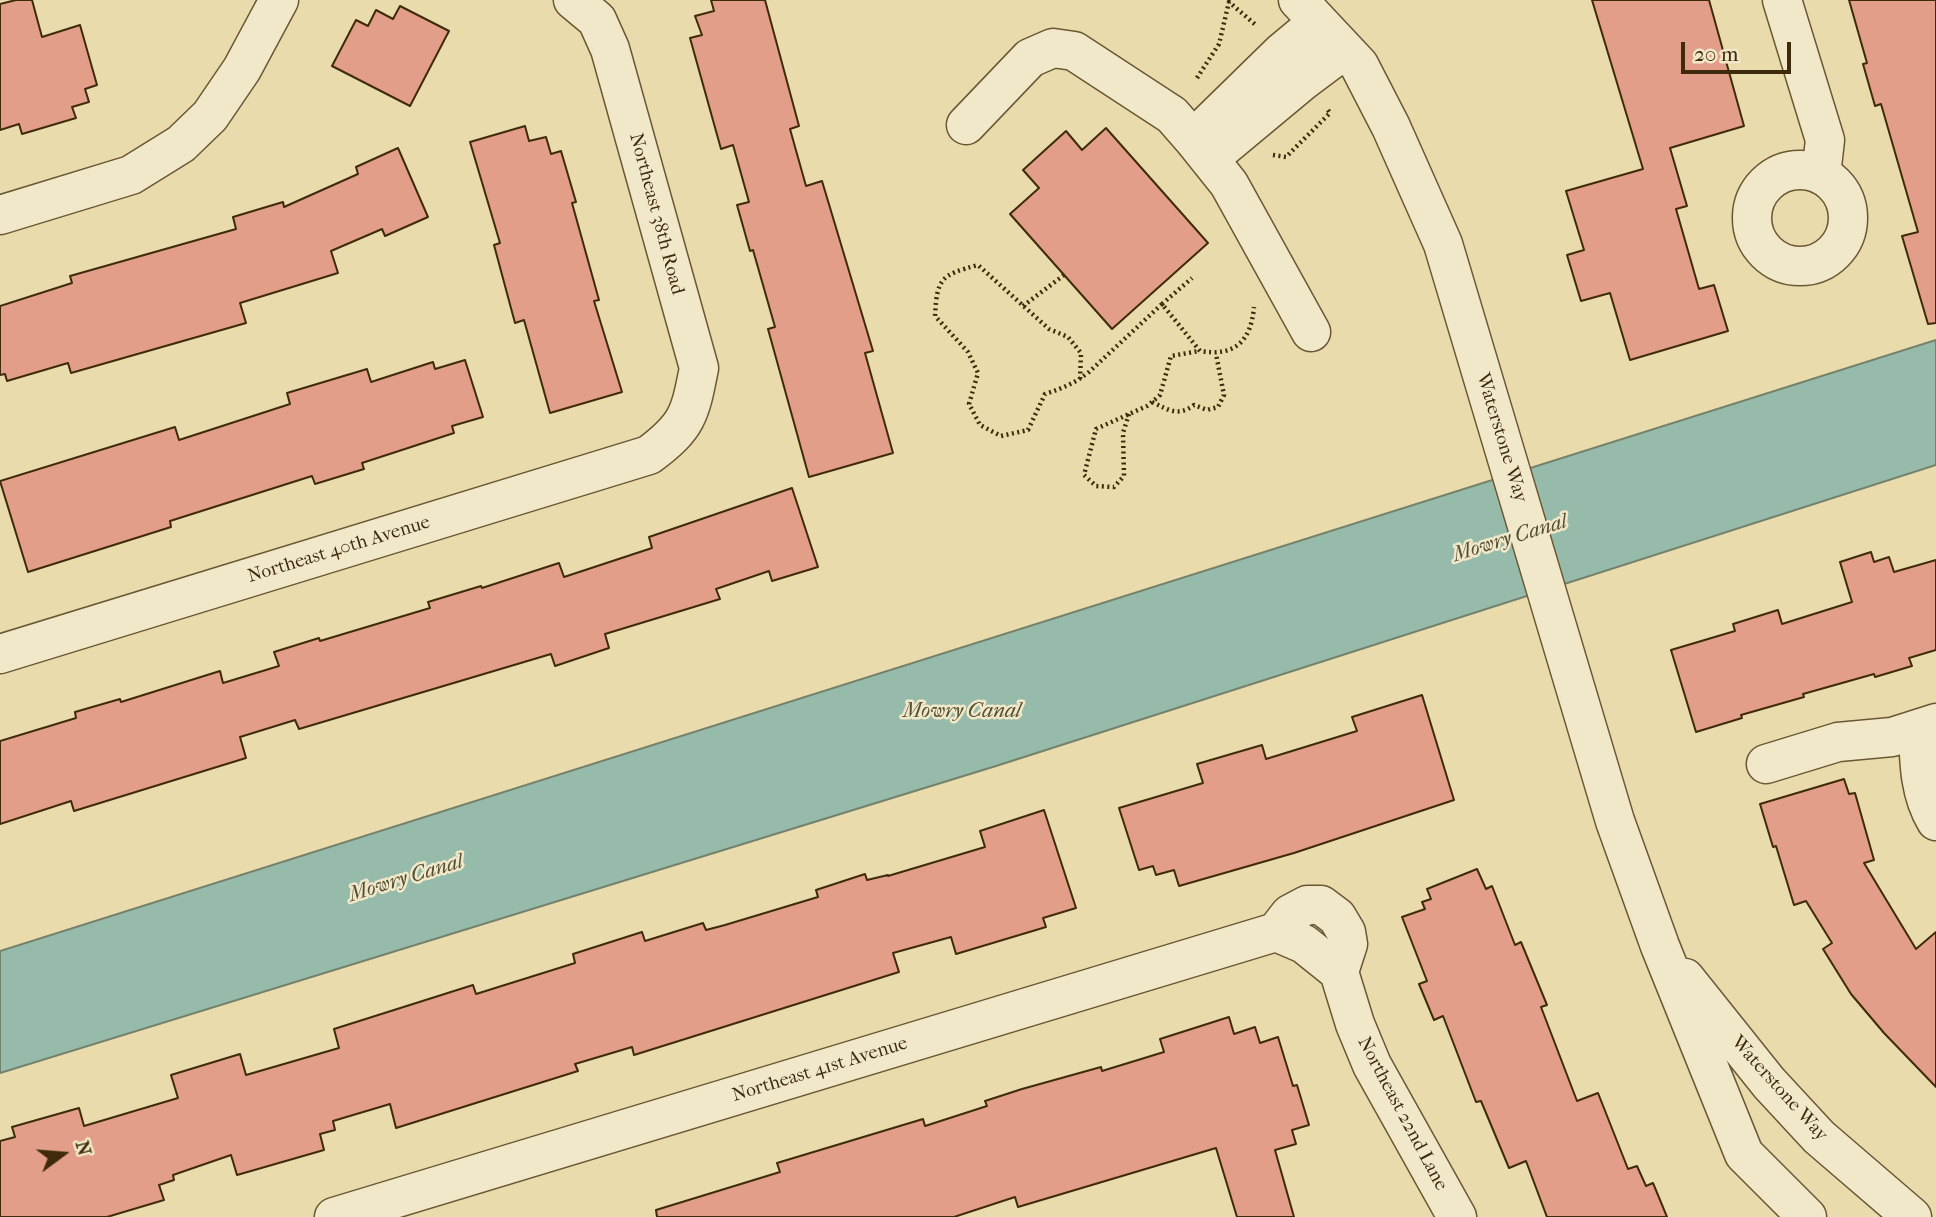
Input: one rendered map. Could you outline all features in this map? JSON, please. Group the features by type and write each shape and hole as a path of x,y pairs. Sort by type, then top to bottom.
{"street":[{"path":"0,215 131,175 181,144 209,116 243,69 279,0"},
{"name":"Northeast 38th Road","path":"573,0 597,20 610,48 699,368 691,409 674,437"},
{"path":"1782,0 1825,141 1821,174"},
{"path":"1201,149 1282,52 1308,11"},
{"name":"Waterstone Way","path":"1308,11 1359,65 1391,127 1443,244 1615,821 1660,946 1744,1154 1807,1217"},
{"path":"966,125 1030,58 1053,48 1074,51 1172,115 1201,149 1229,184 1311,332"},
{"path":"1201,149 1344,50"},
{"name":"Northeast 40th Avenue","path":"0,654 649,455 674,437"},
{"path":"1766,764 1838,742 1892,737 1927,726 1920,771 1927,806 1936,821"},
{"name":"Northeast 22nd Lane","path":"1290,938 1339,972 1355,1024 1372,1065 1457,1217"},
{"name":"Northeast 41st Avenue","path":"334,1217 1290,938"},
{"name":"Waterstone Way","path":"1660,946 1769,1083 1819,1137 1912,1217"}],"path":[{"path":"1080,379 1081,353 1068,337 1049,329 978,265 951,272 937,289 935,316 968,352 978,373 969,404 980,425 1001,436 1028,430 1045,394 1072,385 1080,379 1192,278"},
{"path":"1023,306 1064,275"},
{"path":"1129,414 1123,433 1124,477 1114,487 1096,486 1084,475 1096,429 1152,402 1160,395 1171,356 1200,351 1216,354 1237,346 1252,325 1254,297"},
{"path":"1162,304 1200,351"},
{"path":"1152,402 1174,413 1185,411 1194,405 1207,410 1218,407 1224,395 1216,354"}],"water":[{"name":"Mowry Canal","path":"1936,340 1936,465 996,766 0,1073 0,951"}],"building":[{"path":"32,0 42,37 80,25 97,85 85,89 89,102 72,107 76,118 22,134 19,124 0,130 0,4"},
{"path":"711,0 765,0 799,126 790,129 806,186 822,181 873,351 865,353 893,453 809,477 768,329 775,327 737,205 749,202 733,145 721,149 690,38 702,35 695,16 714,11"},
{"path":"1592,0 1709,0 1744,126 1670,148 1687,206 1676,209 1699,289 1714,285 1728,331 1630,360 1610,293 1581,301 1567,255 1584,250 1566,191 1643,169"},
{"path":"1849,0 1936,0 1936,323 1928,324 1902,236 1918,232 1881,104 1875,106 1863,64 1867,63"},
{"path":"400,6 449,31 410,106 332,66 356,20 368,26 376,10 393,19"},
{"path":"525,126 529,141 546,137 551,154 561,151 576,202 572,203 599,300 594,301 622,392 550,413 524,320 515,323 494,245 500,243 470,142"},
{"path":"1106,128 1208,243 1112,329 1010,214 1039,188 1023,170 1066,131 1082,150"},
{"path":"398,148 428,217 385,236 382,229 331,251 338,273 240,303 246,323 71,373 68,363 7,381 5,374 0,375 0,306 72,283 70,276 236,229 233,217 283,202 284,207 358,174 356,167"},
{"path":"465,360 483,417 452,426 454,433 362,463 364,469 315,484 312,476 170,521 171,527 28,572 0,481 175,427 179,440 290,404 287,393 367,369 371,382 433,362 435,369"},
{"path":"792,488 818,567 772,581 769,571 716,589 720,599 605,634 609,648 555,666 551,654 299,729 295,720 240,737 246,758 74,811 71,801 0,824 0,741 76,718 75,712 120,699 121,702 220,671 223,683 279,666 274,652 430,608 428,602 559,563 564,577 652,548 649,537"},
{"path":"1871,552 1874,562 1889,557 1894,572 1936,560 1936,650 1909,658 1912,666 1803,694 1804,697 1741,715 1742,718 1696,732 1671,650 1735,631 1733,624 1778,610 1782,624 1852,602 1840,562"},
{"path":"1422,695 1454,800 1294,853 1179,886 1174,870 1156,875 1153,866 1139,870 1119,808 1203,783 1197,764 1262,745 1266,759 1357,731 1352,717"},
{"path":"1844,779 1849,794 1855,793 1874,860 1864,863 1916,949 1936,932 1936,1087 1851,994 1823,949 1832,943 1806,901 1794,905 1760,804"},
{"path":"1044,810 1076,908 1043,918 1046,927 956,954 951,937 893,953 899,972 634,1055 632,1047 575,1064 578,1071 396,1128 390,1104 333,1121 335,1130 320,1134 324,1150 237,1175 231,1155 173,1175 174,1180 159,1185 164,1200 107,1217 0,1217 0,1141 15,1137 12,1127 79,1108 84,1126 178,1098 171,1075 240,1054 246,1075 339,1048 334,1029 473,985 476,994 575,963 573,954 642,932 645,941 703,923 706,930 818,897 816,890 865,874 867,880 888,876 985,847 980,831"},
{"path":"1477,869 1486,889 1492,886 1515,945 1521,942 1547,1005 1541,1007 1577,1101 1598,1093 1628,1169 1637,1166 1646,1186 1653,1183 1667,1217 1547,1217 1526,1161 1509,1168 1481,1101 1476,1102 1443,1016 1434,1020 1419,984 1427,981 1402,917 1425,909 1422,902 1431,899 1427,889"},
{"path":"1229,1017 1234,1034 1255,1027 1260,1043 1278,1037 1293,1086 1297,1085 1309,1125 1292,1130 1296,1144 1275,1150 1294,1217 1237,1217 1216,1148 1018,1207 1015,1197 954,1217 657,1217 656,1210 780,1172 777,1163 923,1119 925,1126 987,1106 985,1101 1022,1089 1101,1067 1102,1071 1164,1052 1160,1039"}]}
